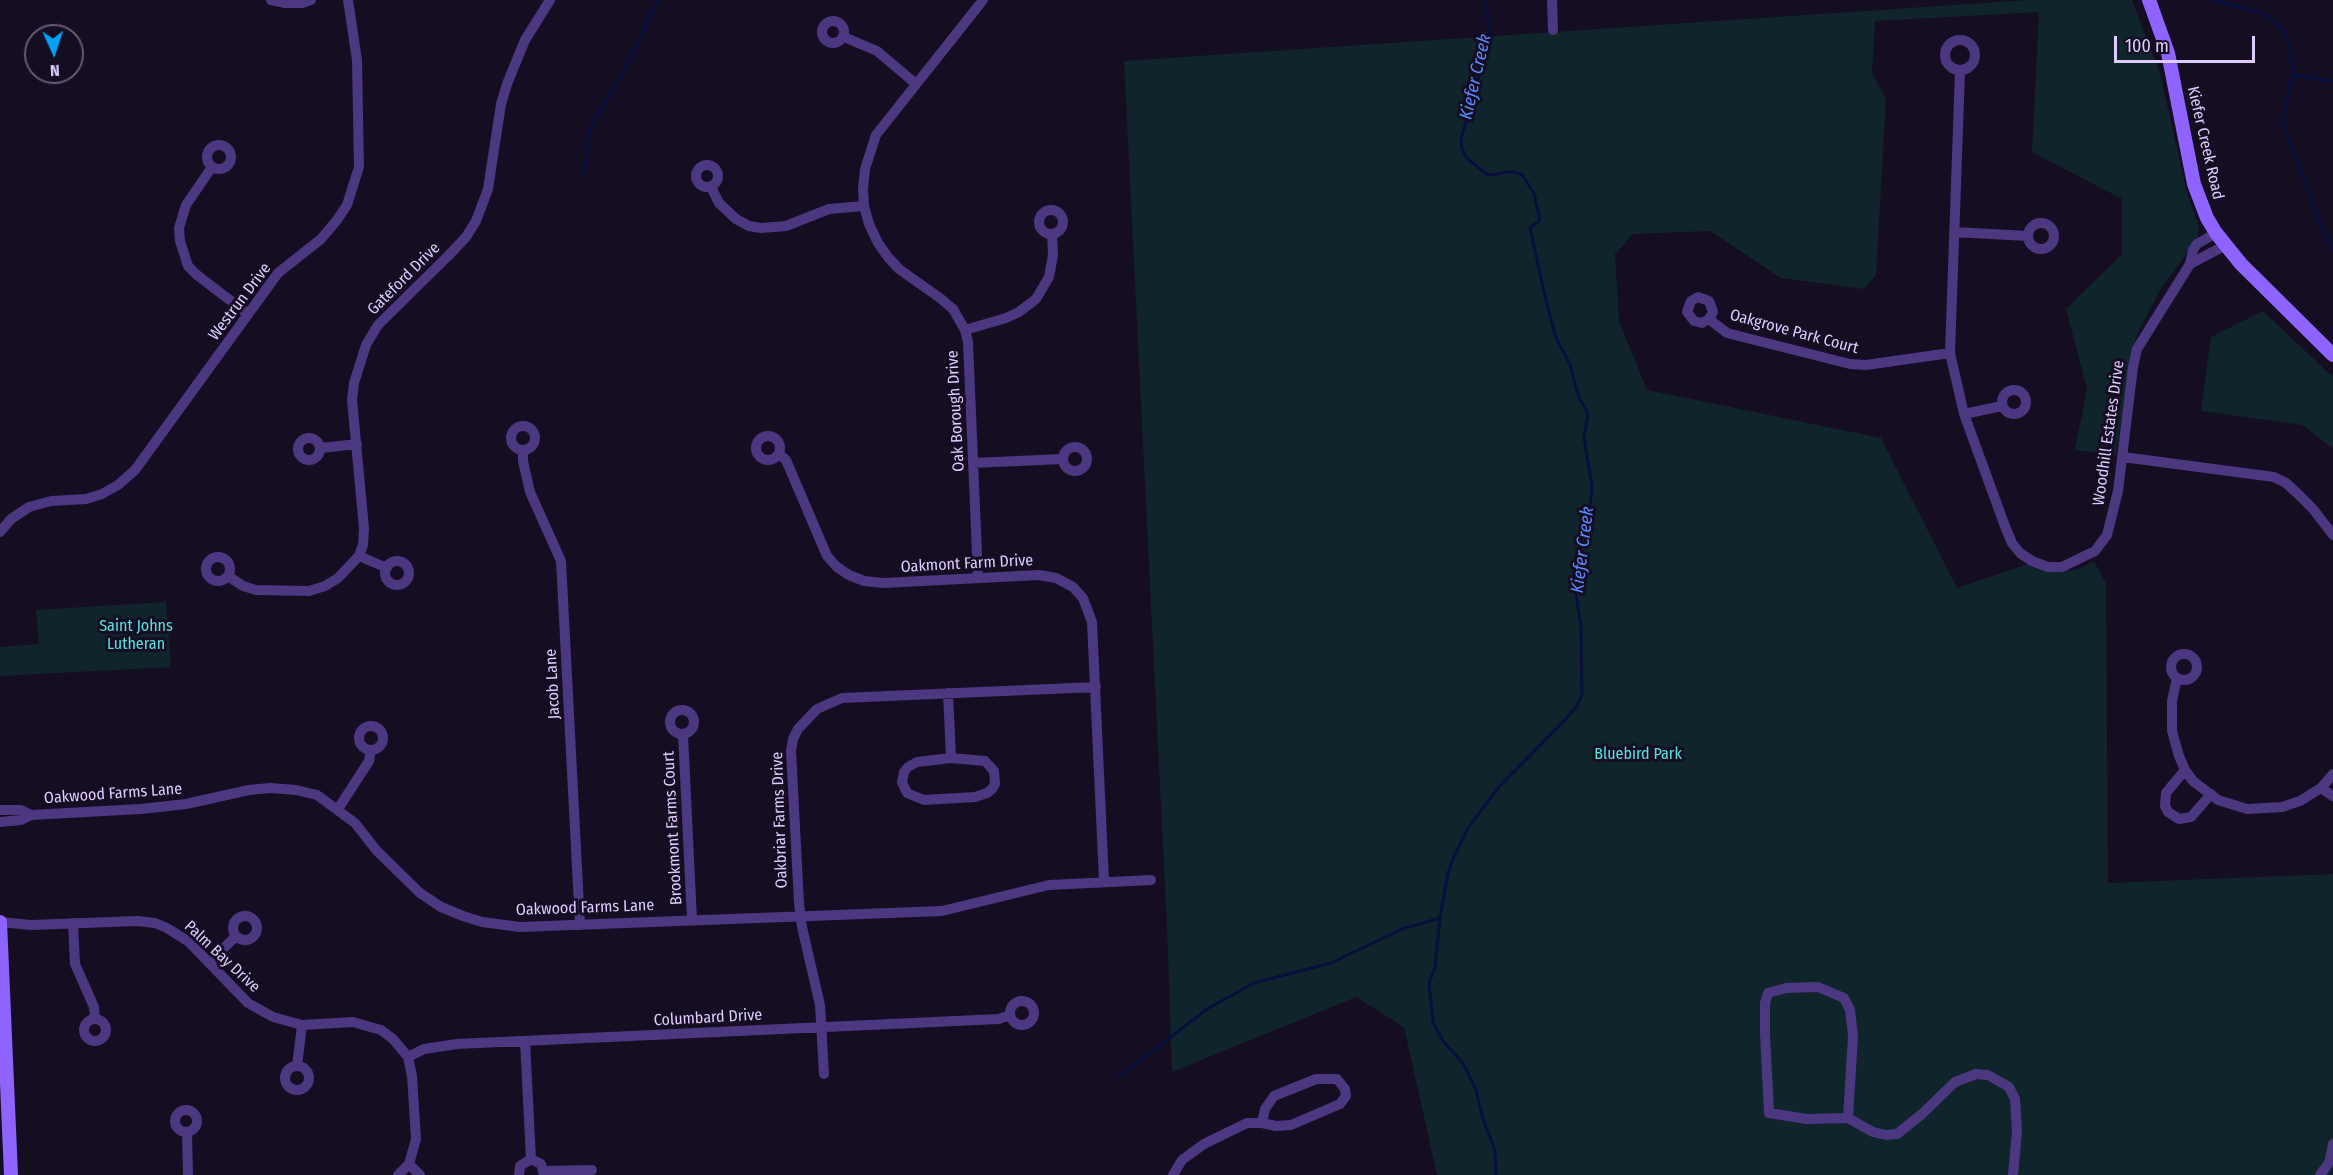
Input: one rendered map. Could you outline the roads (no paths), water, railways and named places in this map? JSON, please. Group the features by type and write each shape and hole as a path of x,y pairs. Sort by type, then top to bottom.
{"street":[{"path":"271,0 285,3 310,0"},
{"name":"Westrun Drive","path":"0,532 11,519 29,507 51,501 86,499 118,485 135,470 278,273 321,239 347,205 359,167 360,142 357,60 348,0"},
{"name":"Gateford Drive","path":"359,556 363,545 364,528 352,400 354,383 366,345 378,326 466,237 476,221 488,189 501,104 507,84 525,40 550,0"},
{"name":"Oak Borough Drive","path":"978,578 968,342 965,330 953,309 899,269 888,257 869,224 864,206 865,169 876,135 983,0"},
{"path":"1552,0 1553,30"},
{"name":"Kiefer Creek Road","path":"2149,0 2168,52 2194,184 2207,218 2226,245 2333,355"},
{"path":"844,37 877,51 916,84"},
{"name":"Woodhill Estates Drive","path":"1960,71 1950,353 1964,414 2012,543 2020,553 2032,561 2048,567 2062,567 2095,551 2108,535 2118,491 2137,349 2190,264 2197,244 2216,233"},
{"path":"213,167 186,204 179,228 180,241 188,266 248,314"},
{"path":"711,187 719,203 736,219 749,226 761,228 786,226 829,209 864,206"},
{"path":"1954,232 2028,236"},
{"path":"965,330 1006,318 1019,312 1036,299 1049,277 1053,255 1052,234"},
{"path":"2190,264 2226,245"},
{"name":"Oakgrove Park Court","path":"1698,297 1709,301 1713,312 1709,319 1702,323 1691,319 1687,312 1691,301 1698,297"},
{"name":"Oakgrove Park Court","path":"1709,319 1727,333 1850,364 1866,365 1950,353"},
{"path":"1964,414 2002,406"},
{"path":"321,448 357,444"},
{"name":"Jacob Lane","path":"523,450 530,492 561,561 580,925"},
{"name":"Oakmont Farm Drive","path":"779,453 786,460 827,556 849,575 864,581 883,583 1039,575 1056,578 1073,587 1083,598 1092,621 1104,881"},
{"path":"2123,458 2274,477 2286,483 2306,502 2333,535"},
{"path":"973,463 1062,459"},
{"path":"228,576 243,586 256,590 309,591 325,586 338,578 359,556 387,568"},
{"path":"2177,678 2172,701 2172,731 2185,770 2193,781 2211,794 2230,804 2247,809 2266,809 2300,801 2321,788 2333,774"},
{"name":"Oakbriar Farms Drive","path":"824,1074 820,1005 800,915 791,751 798,729 817,709 842,698 1096,687"},
{"path":"948,693 951,758"},
{"name":"Brookmont Farms Court","path":"683,734 692,920"},
{"path":"338,809 369,761 371,750"},
{"path":"951,758 985,761 994,771 995,784 992,789 975,797 924,800 907,793 902,782 904,772 908,767 917,762 951,758"},
{"path":"2185,770 2166,793 2165,806 2168,812 2179,819 2191,817 2211,794"},
{"name":"Oakwood Farms Lane","path":"0,822 21,820 31,815 186,804 249,790 270,788 296,790 317,795 338,809 355,823 377,851 420,893 441,907 463,916 520,927 942,910 1049,885 1151,880"},
{"path":"2321,788 2333,796"},
{"name":"Oakwood Farms Lane","path":"0,810 21,810 31,815"},
{"name":"Palm Bay Drive","path":"0,922 31,925 137,921 155,923 178,933 248,1003 273,1017 302,1025 339,1022 368,1025 393,1039 408,1057"},
{"path":"0,922 2,1039 11,1175"},
{"path":"73,923 75,964 94,1006 95,1019"},
{"path":"209,963 236,936"},
{"path":"1848,1118 1852,1036 1850,1010 1844,998 1818,987 1786,988 1768,993 1765,1013 1769,1113 1807,1119 1848,1118 1873,1132 1886,1136 1897,1134 1922,1114 1954,1082 1976,1074 1988,1075 2009,1087 2015,1100 2017,1131 2013,1175"},
{"name":"Columbard Drive","path":"408,1057 424,1049 439,1046 999,1019 1010,1015"},
{"path":"297,1066 302,1025"},
{"path":"525,1041 531,1160"},
{"path":"398,1175 409,1164 416,1139 417,1127 408,1057"},
{"path":"1173,1175 1182,1160 1204,1144 1247,1123 1291,1125 1340,1104 1346,1096 1345,1089 1337,1079 1331,1077 1316,1079 1274,1096 1265,1109 1262,1122"},
{"path":"187,1132 188,1175"},
{"path":"2320,1175 2332,1158 2333,1144"},
{"path":"531,1160 541,1164 544,1173 592,1170"},
{"path":"519,1175 520,1166 531,1160"},
{"path":"409,1164 420,1175"}],"waterway":[{"path":"584,175 590,128 623,73 658,0"},
{"name":"Kiefer Creek","path":"1486,0 1489,31 1487,50 1461,139 1462,148 1466,157 1486,174 1515,172 1522,175 1534,193 1540,220 1530,228 1556,338 1571,366 1579,397 1588,414 1584,437 1592,487 1590,507 1581,542 1576,594 1581,628 1582,694 1577,706 1499,787 1468,828 1448,873 1435,967 1429,983 1433,1022 1443,1041 1463,1063 1476,1090 1484,1122 1495,1150 1496,1175"},
{"path":"2213,0 2263,13 2279,25 2284,32 2290,48 2294,76 2290,84 2283,124 2325,235 2333,249"},
{"path":"2294,76 2333,81"},
{"path":"1118,1078 1207,1009 1254,983 1331,963 1402,929 1440,918"}],"park label":[{"name":"Saint Johns Lutheran","path":"136,636"},
{"name":"Bluebird Park","path":"1638,755"}]}
